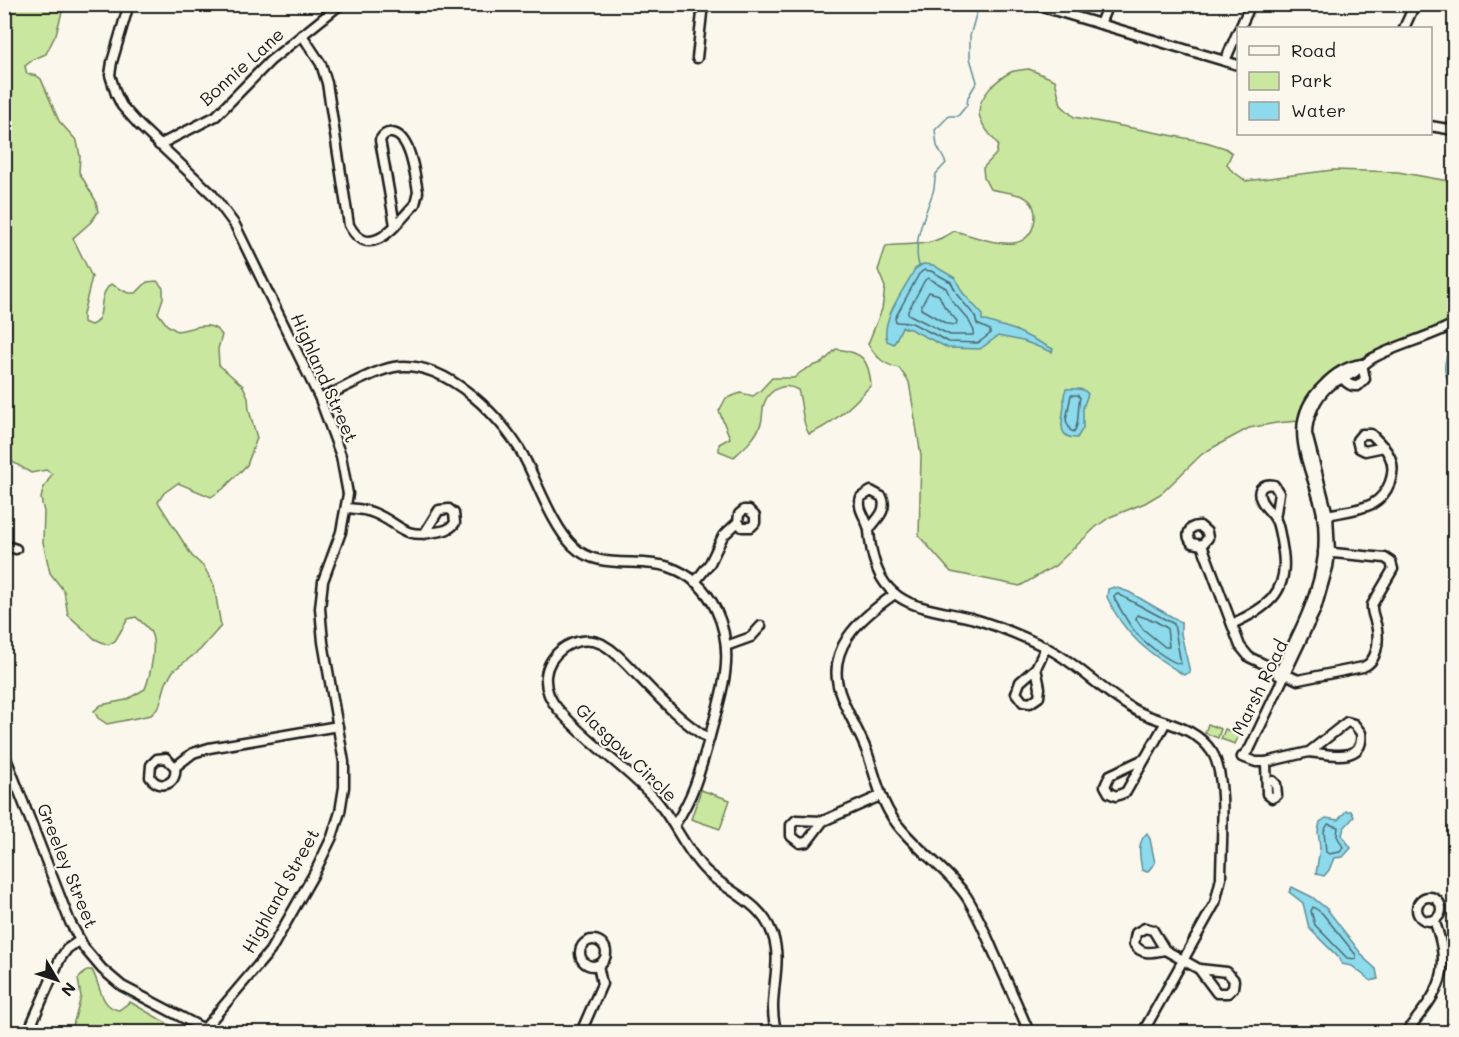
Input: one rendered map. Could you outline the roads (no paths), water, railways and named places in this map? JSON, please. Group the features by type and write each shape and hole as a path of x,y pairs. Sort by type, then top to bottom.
{"street":[{"name":"Highland Street","path":"129,4 113,55 110,75 112,85 130,116 208,189 228,214 241,236 320,399 335,438 348,494 341,532 323,582 320,608 323,642 344,762 340,812 332,837 315,872 270,951 207,1031"},
{"name":"Bonnie Lane","path":"159,145 216,117 260,70 341,4"},
{"path":"697,58 703,4"},
{"path":"1033,4 1237,64"},
{"path":"1100,24 1108,4"},
{"path":"1240,27 1251,4"},
{"path":"1404,27 1415,4"},
{"path":"1225,61 1237,34"},
{"path":"303,35 321,64 327,82 349,225 359,239 370,241 386,235 415,204 418,192 408,149 398,135 392,133 383,136 380,145 395,225"},
{"path":"1432,126 1455,130"},
{"name":"Marsh Road","path":"1266,762 1256,762 1242,757 1250,748 1315,595 1327,552 1325,515 1309,446 1308,425 1313,409 1323,392 1341,376 1356,371 1362,364 1384,353 1455,324"},
{"path":"1341,376 1353,387 1360,385 1366,376 1362,364"},
{"path":"320,399 394,367 413,366 431,371 459,387 503,424 520,447 560,530 578,551 609,561 668,567 695,582 713,602 719,615 726,646 723,690 691,798 675,824"},
{"path":"1325,515 1368,506 1383,495 1390,482 1392,469 1390,456 1384,447"},
{"path":"347,508 367,510 406,532 424,534"},
{"path":"1232,624 1262,609 1278,590 1284,566 1275,519"},
{"path":"695,582 710,563 723,536 738,522"},
{"path":"869,529 869,545 873,563 895,594 920,607 971,618 1046,647 1129,706 1189,731 1204,743 1215,758 1221,781 1219,891 1212,908 1143,1032"},
{"path":"4,545 16,549"},
{"path":"1202,545 1244,652 1255,661 1282,674 1293,679 1304,680 1366,666 1374,657 1377,629 1371,611 1372,605 1392,573 1392,566 1388,560 1379,557 1327,552"},
{"path":"895,594 863,617 849,634 840,653 837,670 841,696 866,748 880,796 887,810 902,831 940,866 966,896 1029,1032"},
{"path":"726,646 751,637 761,626"},
{"name":"Glasgow Circle","path":"709,739 681,720 621,659 602,645 586,641 574,643 558,652 549,666 546,688 554,705 650,794 675,824 685,844 705,869 753,905 766,921 777,950 774,1018 777,1032"},
{"path":"1036,668 1046,647"},
{"path":"1144,759 1110,775 1105,786 1109,793 1116,796 1123,794 1144,759 1166,722"},
{"path":"1268,781 1266,762 1309,752 1353,754 1359,748 1361,733 1354,724 1345,723 1309,752"},
{"path":"175,767 193,753 209,748 339,726"},
{"name":"Greeley Street","path":"4,753 60,898 80,940 98,965 122,986 207,1031"},
{"path":"823,821 880,796"},
{"path":"1406,1032 1432,1001 1444,962 1441,938 1434,920"},
{"path":"28,1032 60,959 80,940"},
{"path":"1165,950 1199,969"},
{"path":"1444,962 1455,965"},
{"path":"581,1032 602,984 598,965"}],"water":[{"path":"923,264 933,265 955,278 963,293 982,314 982,320 1015,330 1053,349 1052,352 1023,341 998,336 980,349 948,348 902,327 894,344 887,341 887,324 890,314 915,269"},
{"path":"1454,348 1454,383 1449,381 1445,374 1445,366 1448,351"},
{"path":"1066,389 1081,389 1088,394 1083,408 1083,428 1077,438 1065,435 1063,431"},
{"path":"1114,587 1129,592 1181,622 1181,634 1190,672 1184,675 1149,651 1121,623 1107,597 1108,589"},
{"path":"1346,811 1351,811 1354,817 1344,828 1342,835 1351,848 1343,857 1334,858 1324,876 1316,874 1320,848 1318,831 1320,822 1326,818 1338,820"},
{"path":"1147,833 1155,863 1147,872 1142,870 1140,850 1141,841"},
{"path":"1292,887 1312,897 1327,909 1366,960 1376,969 1378,979 1371,981 1352,966 1342,964 1339,958 1309,928 1303,903 1289,892"}],"waterway":[{"path":"919,266 917,247 920,228 934,190 936,174 946,163 937,146 935,130 949,116 958,116 967,105 968,97 977,82 970,58 970,36 979,4"}]}
